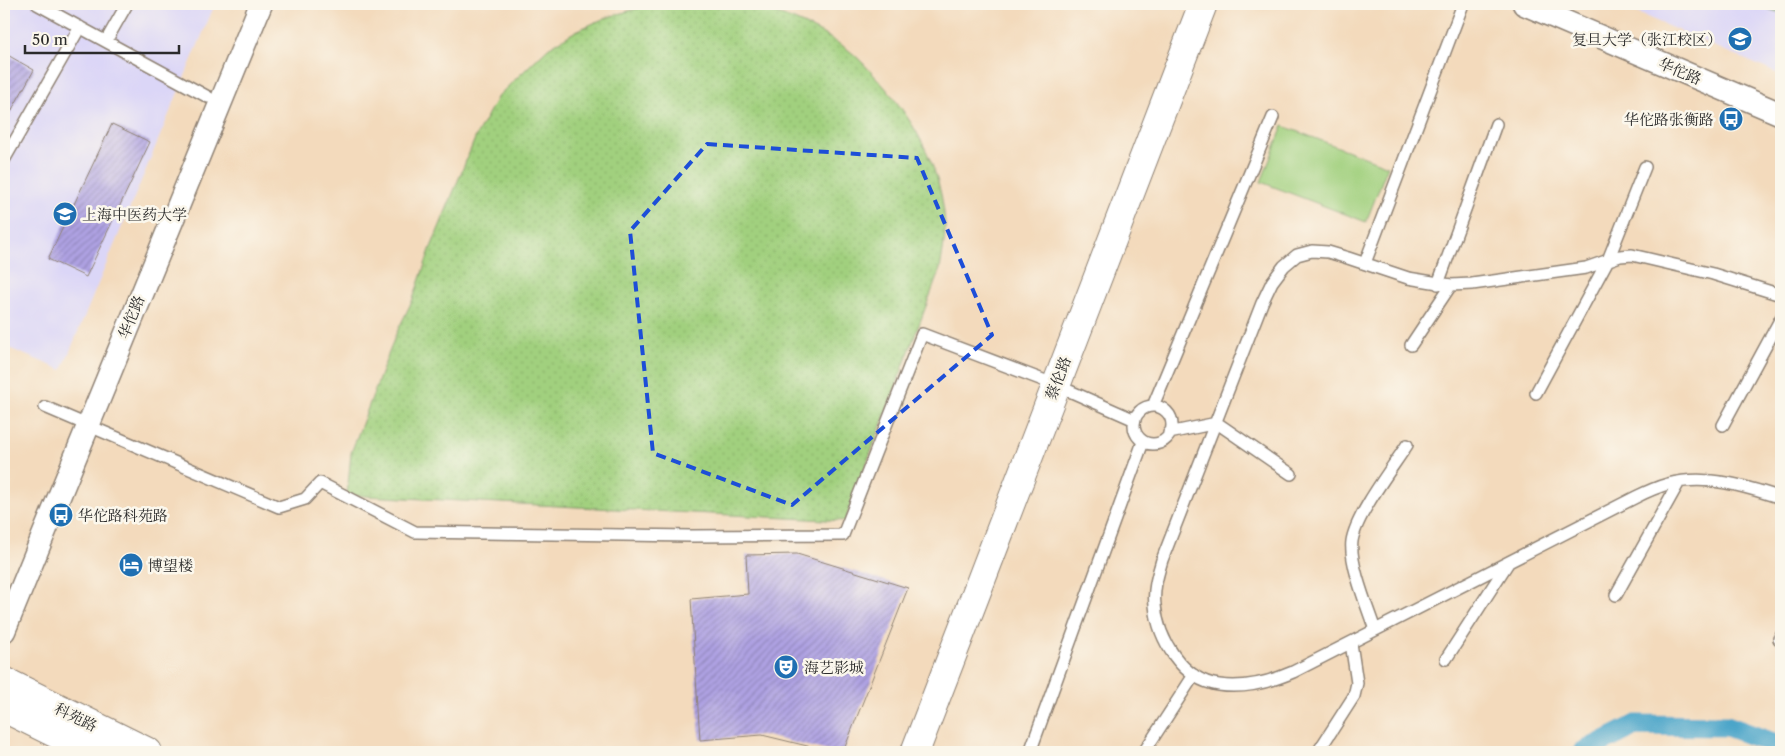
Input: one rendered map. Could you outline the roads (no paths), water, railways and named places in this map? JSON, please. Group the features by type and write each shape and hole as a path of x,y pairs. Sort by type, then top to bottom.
{"street":[{"name":"华佗路","path":"4,631 81,423 208,96 246,4"},
{"name":"华佗路","path":"4,593 81,423 261,4"},
{"name":"蔡伦路","path":"915,752 1203,4"},
{"name":"华佗路","path":"1524,4 1781,114"},
{"name":"科苑路","path":"4,681 148,752"},
{"name":"科苑路","path":"4,708 93,752"}],"lane":[{"path":"38,4 208,96"},
{"path":"106,41 127,4"},
{"path":"1365,263 1463,4"},
{"path":"4,160 80,27"},
{"path":"1153,406 1273,117"},
{"path":"1438,284 1496,124"},
{"path":"1536,393 1608,260 1646,167"},
{"path":"1781,295 1713,274 1632,255 1608,260 1586,268 1472,284 1451,285 1408,278 1328,252 1312,251 1297,255 1284,266 1272,282 1262,303 1217,423 1166,550 1156,582 1155,604 1159,625 1169,647 1182,666 1198,678 1218,685 1246,686 1270,682 1351,643 1636,496 1668,484 1693,480 1723,482 1756,489 1781,498"},
{"path":"1412,345 1451,285"},
{"path":"1723,425 1781,318"},
{"path":"45,407 279,507 305,499 320,483 415,532 691,536 843,535 922,334 1056,385 1134,420"},
{"path":"1170,433 1171,427 1168,415 1159,407 1153,406 1141,410 1134,420 1135,432 1144,442 1149,444 1161,442 1170,433 1217,423 1291,474"},
{"path":"1030,752 1144,442"},
{"path":"1375,630 1354,568 1352,542 1361,516 1407,445"},
{"path":"1616,595 1679,482"},
{"path":"1446,659 1509,562"},
{"path":"1318,752 1354,696 1357,684 1351,643"},
{"path":"1144,752 1194,675"}],"waterway":[{"path":"1583,752 1636,725 1727,726 1781,746"}],"place":[{"name":"复旦大学（张江校区）","path":"1740,39"},
{"name":"华佗路张衡路","path":"1731,119"},
{"name":"上海中医药大学","path":"65,214"},
{"name":"华佗路科苑路","path":"61,515"},
{"name":"博望楼","path":"131,565"},
{"name":"海艺影城","path":"786,667"}]}
